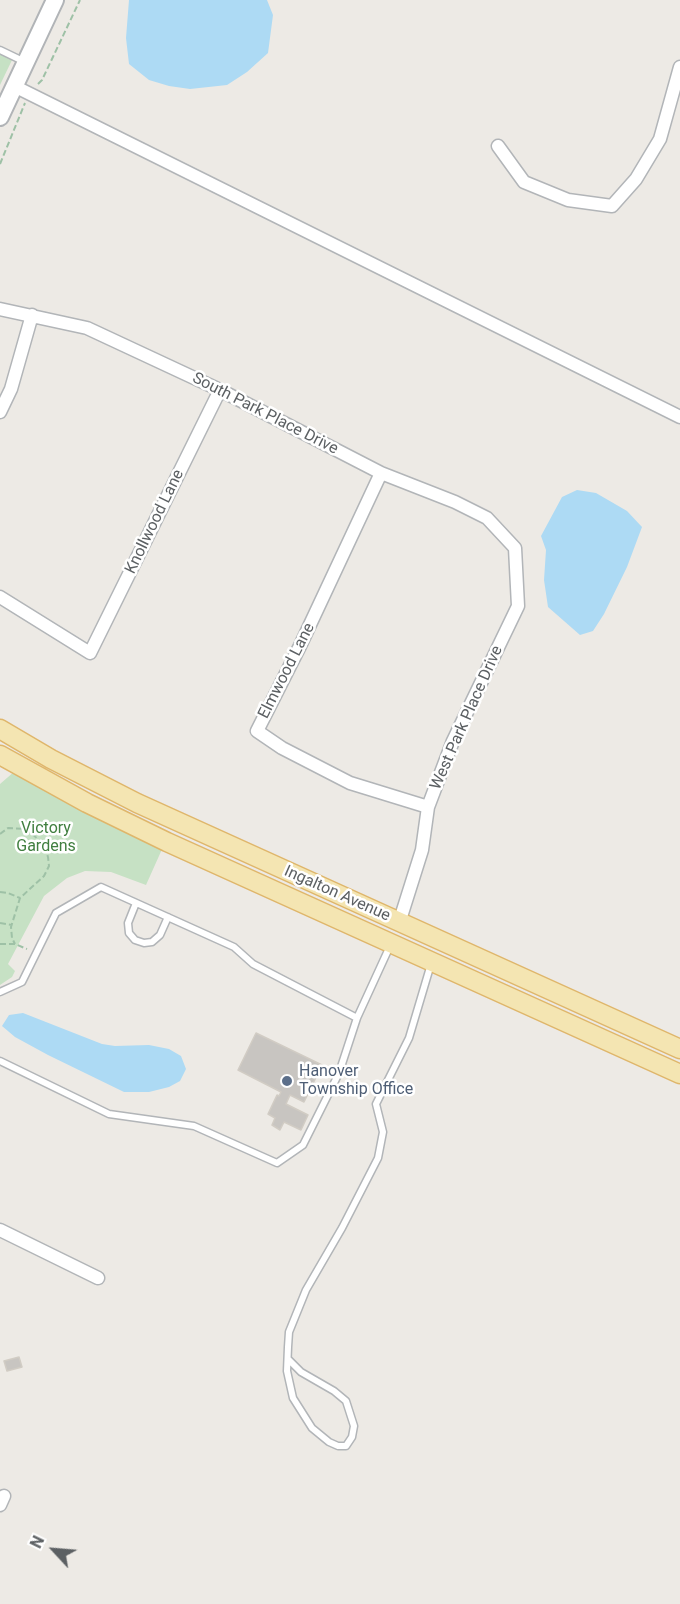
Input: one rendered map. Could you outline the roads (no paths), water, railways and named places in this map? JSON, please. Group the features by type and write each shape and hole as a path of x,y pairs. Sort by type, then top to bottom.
{"main road":[{"name":"Ingalton Avenue","path":"0,729 51,759 136,803 680,1050"},
{"name":"Ingalton Avenue","path":"0,755 87,803 157,837 680,1074"},
{"path":"391,943 399,922"}],"street":[{"path":"0,117 22,90 25,62 55,0"},
{"path":"498,146 524,182 568,200 612,206 636,179 660,139 680,67"},
{"path":"22,90 680,417"},
{"name":"South Park Place Drive","path":"0,309 87,328 220,390 381,473 456,502 487,518 515,548"},
{"path":"0,412 11,389 32,315"},
{"name":"Knollwood Lane","path":"0,597 90,653 220,390"},
{"name":"Elmwood Lane","path":"381,473 300,646 257,731 282,748 350,783 428,807"},
{"name":"West Park Place Drive","path":"399,922 422,850 428,807 453,741 518,606 515,548"},
{"path":"0,1230 98,1278"}],"lane":[{"path":"0,50 25,62"},
{"path":"0,992 22,982 56,913 101,887 234,946 253,964 357,1018"},
{"path":"136,903 128,922 129,933 135,940 144,943 152,942 160,935 168,917"},
{"path":"0,1061 109,1114 194,1126 277,1163 303,1146 339,1073 357,1018 391,943"},
{"path":"288,1359 301,1372 334,1391 346,1401 354,1426 352,1437 346,1446 338,1446 329,1442 312,1428 292,1398 287,1371 289,1332 306,1290 342,1228 378,1158 384,1132 376,1104 409,1038 432,961"}],"water":[{"path":"129,0 267,0 273,15 268,53 247,72 227,85 190,89 149,80 129,64 126,38"},
{"path":"577,490 596,493 627,511 642,527 627,567 604,614 593,631 580,635 548,607 544,580 546,550 541,536 562,497"},
{"path":"23,1013 102,1044 149,1045 169,1049 181,1056 186,1069 180,1081 169,1087 149,1092 124,1092 48,1055 15,1037 2,1026 9,1015"}],"place":[{"name":"Hanover Township Office","path":"287,1081"}],"park label":[{"name":"Victory Gardens","path":"46,838"}]}
